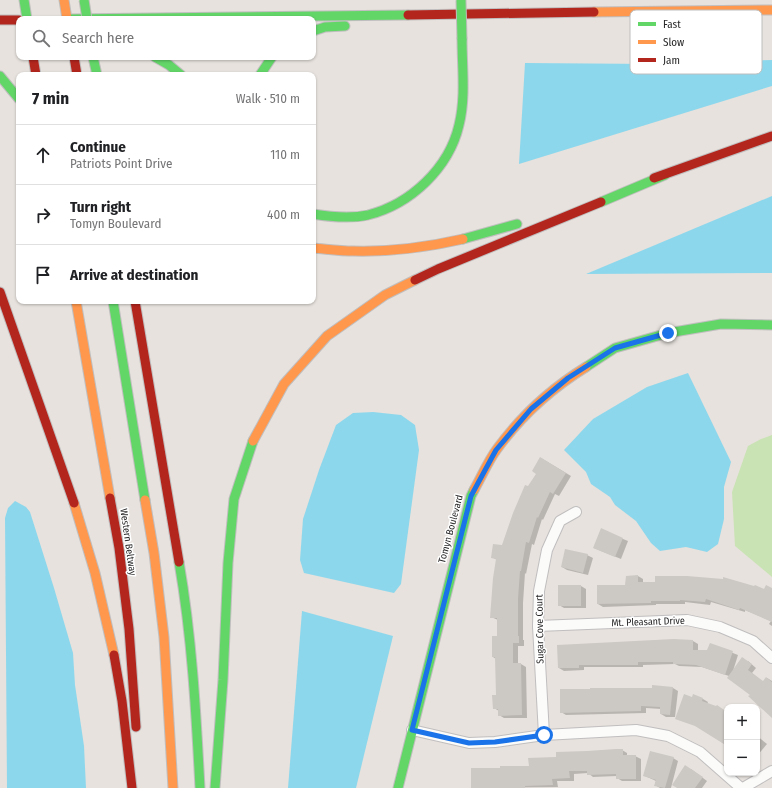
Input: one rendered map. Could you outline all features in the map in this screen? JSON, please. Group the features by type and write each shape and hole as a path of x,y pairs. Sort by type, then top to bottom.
{"main road":[{"path":"24,0 27,16"},
{"path":"64,0 67,16"},
{"path":"84,0 87,16"},
{"path":"316,215 348,218 367,215 388,208 408,197 423,186 437,170 451,146 462,110 461,0"},
{"path":"450,8 450,23"},
{"path":"762,10 772,10"},
{"path":"251,16 630,11"},
{"path":"372,25 495,12"},
{"path":"0,20 16,20"},
{"path":"316,30 325,27 357,25"},
{"path":"34,60 36,72"},
{"path":"74,60 76,72"},
{"path":"94,60 96,72"},
{"path":"160,60 177,72"},
{"path":"262,72 270,60"},
{"path":"0,76 16,95"},
{"path":"557,210 665,175 772,136"},
{"path":"215,788 223,680 228,563 234,499 251,444 284,384 327,336 385,295 438,269 494,245 665,175"},
{"path":"316,248 354,251 406,248 496,231 526,220"},
{"path":"0,292 76,508 92,559 118,673 132,788"},
{"name":"Western Beltway","path":"77,304 119,548 129,629 136,716 136,788"},
{"path":"113,304 154,553 164,637 173,788"},
{"path":"136,304 184,592 195,693 200,788"},
{"path":"0,306 29,377"},
{"name":"Tomyn Boulevard","path":"398,788 471,496 496,450 531,409 568,378 615,348 668,333 721,324 772,325"}],"street":[{"name":"Sugar Cove Court","path":"544,735 538,626 539,591 547,550 560,521 576,512"},
{"name":"Mt. Pleasant Drive","path":"538,626 687,620 720,627 753,641 772,658"},
{"path":"412,730 469,743 495,742 544,735 636,730 668,736 700,752 742,788 772,771"}],"green space":[{"path":"772,435 772,577 735,546 732,492 748,446"}],"water":[{"path":"762,60 772,60 772,86 519,164 525,63 630,64 630,74 762,74"},
{"path":"772,196 772,273 586,274"},
{"path":"688,373 731,462 724,487 724,519 718,544 707,552 686,547 660,551 651,543 636,521 615,505 610,497 591,484 586,472 564,450 593,419 647,387"},
{"path":"373,412 401,415 415,425 419,450 401,584 394,593 304,573 300,560 303,519 336,425 353,413"},
{"path":"15,501 26,507 30,512 73,653 75,685 84,746 86,788 7,788 5,518 8,508"},
{"path":"302,611 393,636 356,788 288,788"}],"building":[{"path":"540,457 566,473 553,494 550,492 538,518 537,517 529,543 526,542 520,571 518,599 519,643 513,643 513,663 521,663 522,715 498,716 498,709 493,709 492,695 496,695 495,657 492,657 492,636 497,636 497,618 490,618 496,559 491,558 493,544 502,545 525,485 528,486 536,474 532,471"},
{"path":"601,528 623,538 615,557 593,548"},
{"path":"565,549 588,554 583,573 561,567"},
{"path":"638,575 638,582 655,582 655,576 687,576 723,579 723,577 754,586 755,585 764,589 766,585 772,588 772,622 740,608 739,610 706,599 705,602 680,600 651,601 651,603 597,604 597,585 625,585 626,576"},
{"path":"558,585 581,585 581,606 558,606"},
{"path":"674,639 693,640 693,650 707,650 710,643 733,651 725,675 696,665 673,664 673,662 638,662 638,665 579,665 579,668 558,668 557,645"},
{"path":"742,657 752,664 748,670 763,681 766,677 772,682 772,718 760,707 760,704 757,704 748,696 750,695 727,678"},
{"path":"652,685 673,687 670,715 660,714 660,707 641,706 641,711 560,713 560,689 652,688"},
{"path":"684,694 692,697 693,694 703,698 702,701 716,706 717,705 724,710 724,744 695,726 675,719"},
{"path":"623,749 623,755 636,755 636,779 616,779 616,774 587,775 587,771 569,771 570,778 552,779 553,785 525,786 525,788 471,788 471,768 529,766 528,758 556,757 556,752"},
{"path":"650,751 674,757 665,788 654,786 656,780 643,776"},
{"path":"685,765 703,777 695,788 677,788 672,785"}],"traffic: fast":[{"path":"24,0 27,16"},
{"path":"84,0 87,16"},
{"path":"461,0 462,39"},
{"path":"316,16 408,15"},
{"path":"316,30 325,27 345,26"},
{"path":"316,214 334,217 354,217 368,215 384,210 413,193 426,182 437,169 447,156 459,125 463,93 462,39"},
{"path":"94,60 96,72"},
{"path":"160,60 177,72"},
{"path":"262,72 270,60"},
{"path":"0,76 16,95"},
{"path":"601,202 665,175"},
{"path":"463,239 517,224"},
{"path":"113,304 145,500"},
{"path":"586,367 615,348 668,333 721,324 772,325"},
{"path":"215,788 223,680 228,563 234,499 253,441"},
{"path":"398,788 471,496 474,490"},
{"path":"179,562 190,646 200,788"}],"traffic: slow":[{"path":"64,0 67,16"},
{"path":"762,10 772,10"},
{"path":"594,12 630,12"},
{"path":"316,248 348,251 381,251 423,247 463,239"},
{"path":"253,441 284,384 327,336 385,295 415,280"},
{"path":"77,304 110,498"},
{"path":"474,490 494,454 516,425 549,393 586,367"},
{"path":"145,500 154,553 164,637 173,788"},
{"path":"74,503 95,573 114,655"}],"traffic: jam":[{"path":"408,15 594,12"},
{"path":"0,20 16,20"},
{"path":"34,60 36,72"},
{"path":"74,60 76,72"},
{"path":"654,178 772,136"},
{"path":"415,280 438,269 601,202"},
{"path":"0,292 74,503"},
{"path":"136,304 179,562"},
{"path":"110,498 119,548 129,629 136,727"},
{"path":"114,655 122,701 132,788"}],"route":[{"path":"544,735 495,742 469,743 412,730 471,496 496,450 531,409 568,378 615,348 668,333"}]}
